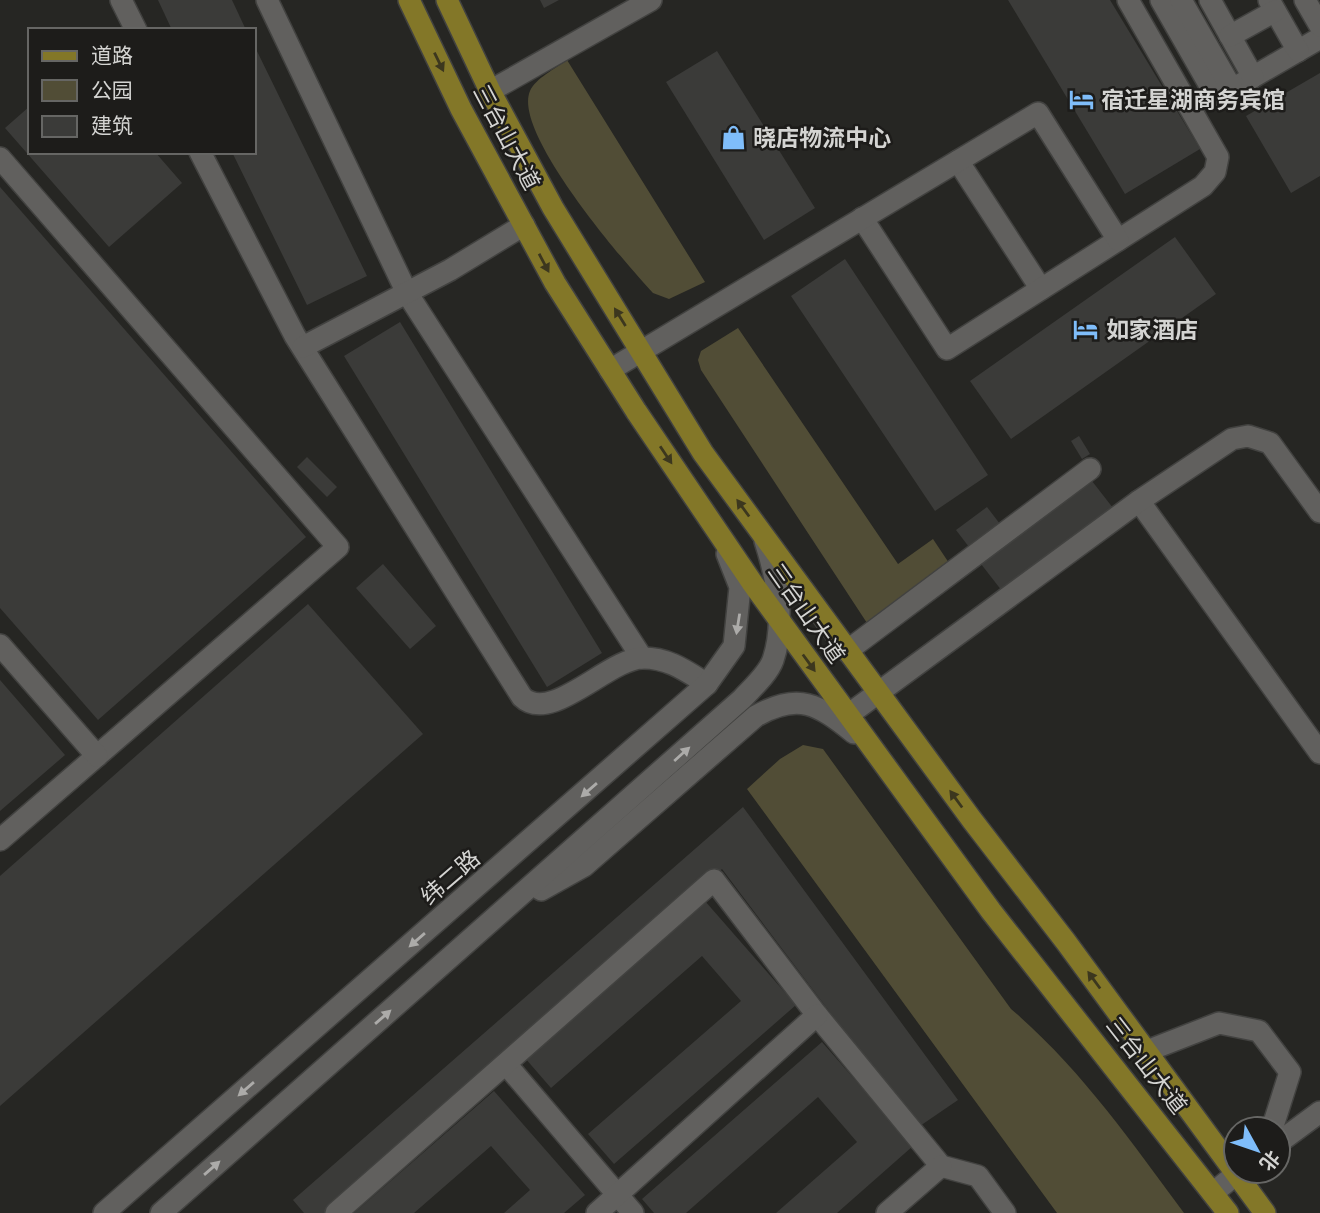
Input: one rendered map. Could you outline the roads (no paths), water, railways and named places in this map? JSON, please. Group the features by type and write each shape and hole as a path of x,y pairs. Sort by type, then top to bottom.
{"main road":[{"name":"三台山大道","path":"409,0 461,109 555,283 720,536 991,911 1228,1213"},
{"name":"三台山大道","path":"447,0 490,91 553,208 703,453 878,694 1222,1150"},
{"name":"三台山大道","path":"1247,1185 1265,1213"}],"street":[{"path":"121,0 135,28"},
{"path":"267,0 407,293 642,658"},
{"path":"490,91 651,0"},
{"path":"862,218 947,349 1203,186 1216,172 1218,157 1128,0"},
{"path":"1161,0 1217,98 1320,38"},
{"path":"1181,0 1232,89"},
{"path":"1210,0 1253,77"},
{"path":"1305,0 1320,26"},
{"path":"1230,36 1272,5 1298,51"},
{"path":"610,370 1038,113 1118,240"},
{"path":"201,154 303,347 529,704 540,706 577,690 622,662 642,658 668,660 707,684"},
{"path":"0,158 338,547 0,840"},
{"path":"958,161 1041,289"},
{"path":"303,347 407,293 524,225"},
{"path":"848,716 1139,501 1232,439 1248,436 1270,443 1320,512"},
{"path":"847,651 1090,469"},
{"path":"1139,501 1320,753"},
{"name":"纬二路","path":"104,1213 707,684 734,646 740,610 740,587 720,536"},
{"path":"161,1213 742,699 772,662 778,619 776,575 764,537"},
{"path":"0,645 97,756"},
{"path":"500,914 584,866 756,716 775,706 789,701 804,702 839,721 870,746"},
{"path":"336,1213 715,880 817,1015 941,1166 978,1176 1005,1213"},
{"path":"597,1213 817,1015"},
{"path":"1147,1051 1219,1023 1259,1031 1290,1072 1276,1115"},
{"path":"506,1063 633,1213"},
{"path":"1292,1133 1320,1112"},
{"path":"887,1213 941,1166"},
{"path":"1213,1194 1224,1185"}],"place":[{"name":"宿迁星湖商务宾馆","path":"1081,99"},
{"name":"晓店物流中心","path":"733,137"},
{"name":"如家酒店","path":"1086,329"}]}
